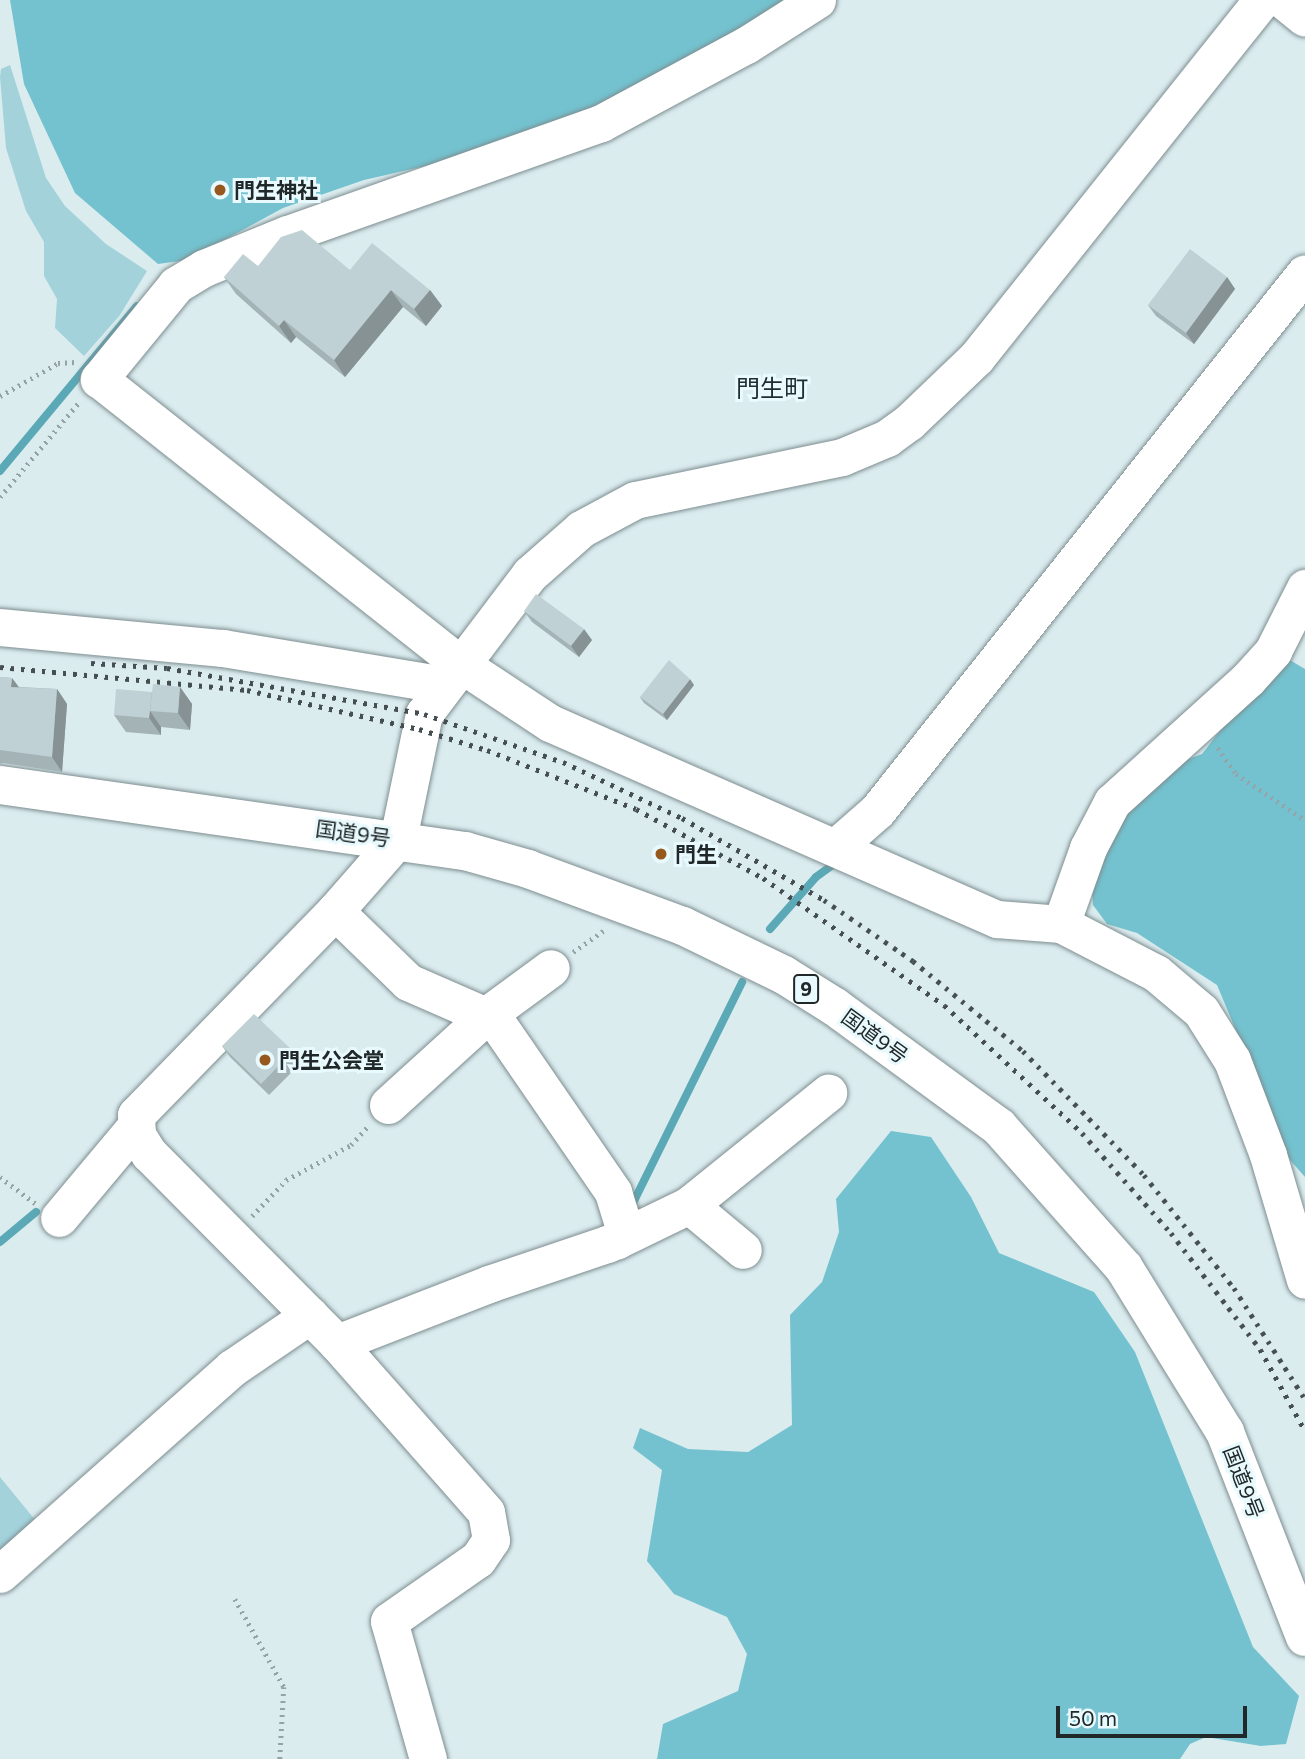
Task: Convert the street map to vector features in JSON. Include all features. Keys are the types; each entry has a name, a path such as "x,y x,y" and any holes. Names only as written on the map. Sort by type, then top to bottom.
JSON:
{"highway":[{"name":"国道9号","path":"0,785 398,839 528,869 741,953 835,1007 999,1127 1124,1268 1225,1432 1305,1637"}],"street":[{"path":"817,0 601,123 288,234 204,268 176,285 89,372 451,674 578,738 997,919 1061,924 1129,956 1201,1011 1232,1060 1268,1156 1301,1257"},
{"path":"60,1218 135,1127 142,1105 335,911 398,839 419,729 451,674 530,574 581,529 608,513 669,491 842,457 887,438 931,404 976,358 1262,0"},
{"path":"1283,0 1305,18"},
{"path":"846,852 1305,273"},
{"path":"1061,924 1088,848 1112,802 1248,679 1273,651 1305,589"},
{"path":"0,627 223,648 451,674"},
{"path":"335,911 408,982 487,1015 559,1109 613,1192 624,1227 617,1240"},
{"path":"388,1105 487,1015 551,968"},
{"path":"0,1574 232,1368 323,1328 617,1240 689,1205 828,1093"},
{"path":"135,1127 149,1154 323,1328 486,1513 491,1540 478,1559 389,1621 428,1759"},
{"path":"689,1205 743,1250"}],"path":[{"path":"0,396 58,363 73,359 89,372 0,497"},
{"path":"1236,774 1305,820"},
{"path":"551,968 607,928"},
{"path":"232,1237 286,1180 351,1145 388,1105"},
{"path":"0,1177 60,1218"},
{"path":"235,1599 284,1687 280,1759"}],"shaded area":[{"path":"10,0 802,0 572,118 447,161 364,180 283,208 187,260 158,264 75,193 24,84"},
{"path":"10,65 46,178 65,206 106,244 147,271 120,315 84,356 55,328 57,299 44,276 44,242 26,211 6,148 0,77 1,69"},
{"path":"1288,659 1305,669 1305,1177 1290,1160 1217,985 1137,933 1107,924 1093,905 1092,890 1097,859 1145,788 1172,765 1202,754 1219,732 1221,712"},
{"path":"891,1131 931,1137 971,1197 999,1253 1094,1292 1135,1352 1253,1647 1299,1696 1286,1744 1261,1746 1206,1737 1190,1744 1180,1759 657,1759 663,1724 738,1691 747,1654 727,1617 674,1594 647,1561 662,1470 633,1448 640,1428 688,1449 748,1452 792,1425 790,1315 822,1282 839,1232 836,1199"},
{"path":"0,1477 36,1521 0,1567"}],"building":[{"path":"302,230 350,270 372,243 430,290 414,309 391,290 334,360 284,320 279,326 224,277 243,254 258,266 281,237"},
{"path":"1190,249 1227,277 1186,333 1148,305"},
{"path":"536,594 584,629 571,646 524,611"},
{"path":"669,660 690,679 663,714 640,697"},
{"path":"0,677 12,678 11,687 57,689 52,757 0,750"},
{"path":"153,684 180,687 178,713 150,711"},
{"path":"116,689 152,692 149,718 114,715"},
{"name":"門生公会堂","path":"254,1014 293,1051 261,1084 222,1046"}],"waterway":[{"path":"0,471 137,306"},
{"path":"770,929 816,877 839,860"},
{"path":"631,1207 742,982"},
{"path":"0,1242 36,1212"}],"railway":[{"path":"91,663 167,668 424,714 563,762 682,818 824,900 913,961 1023,1051 1144,1175 1234,1288 1305,1399"},
{"path":"0,667 247,690 419,729 487,750 636,809 763,878 944,1005 1082,1133 1171,1233 1260,1349 1305,1431"}],"place":[{"name":"門生神社","path":"220,190"},
{"name":"門生","path":"661,854"},
{"name":"門生公会堂","path":"265,1060"}],"district":[{"name":"門生町","path":"772,388"}]}
